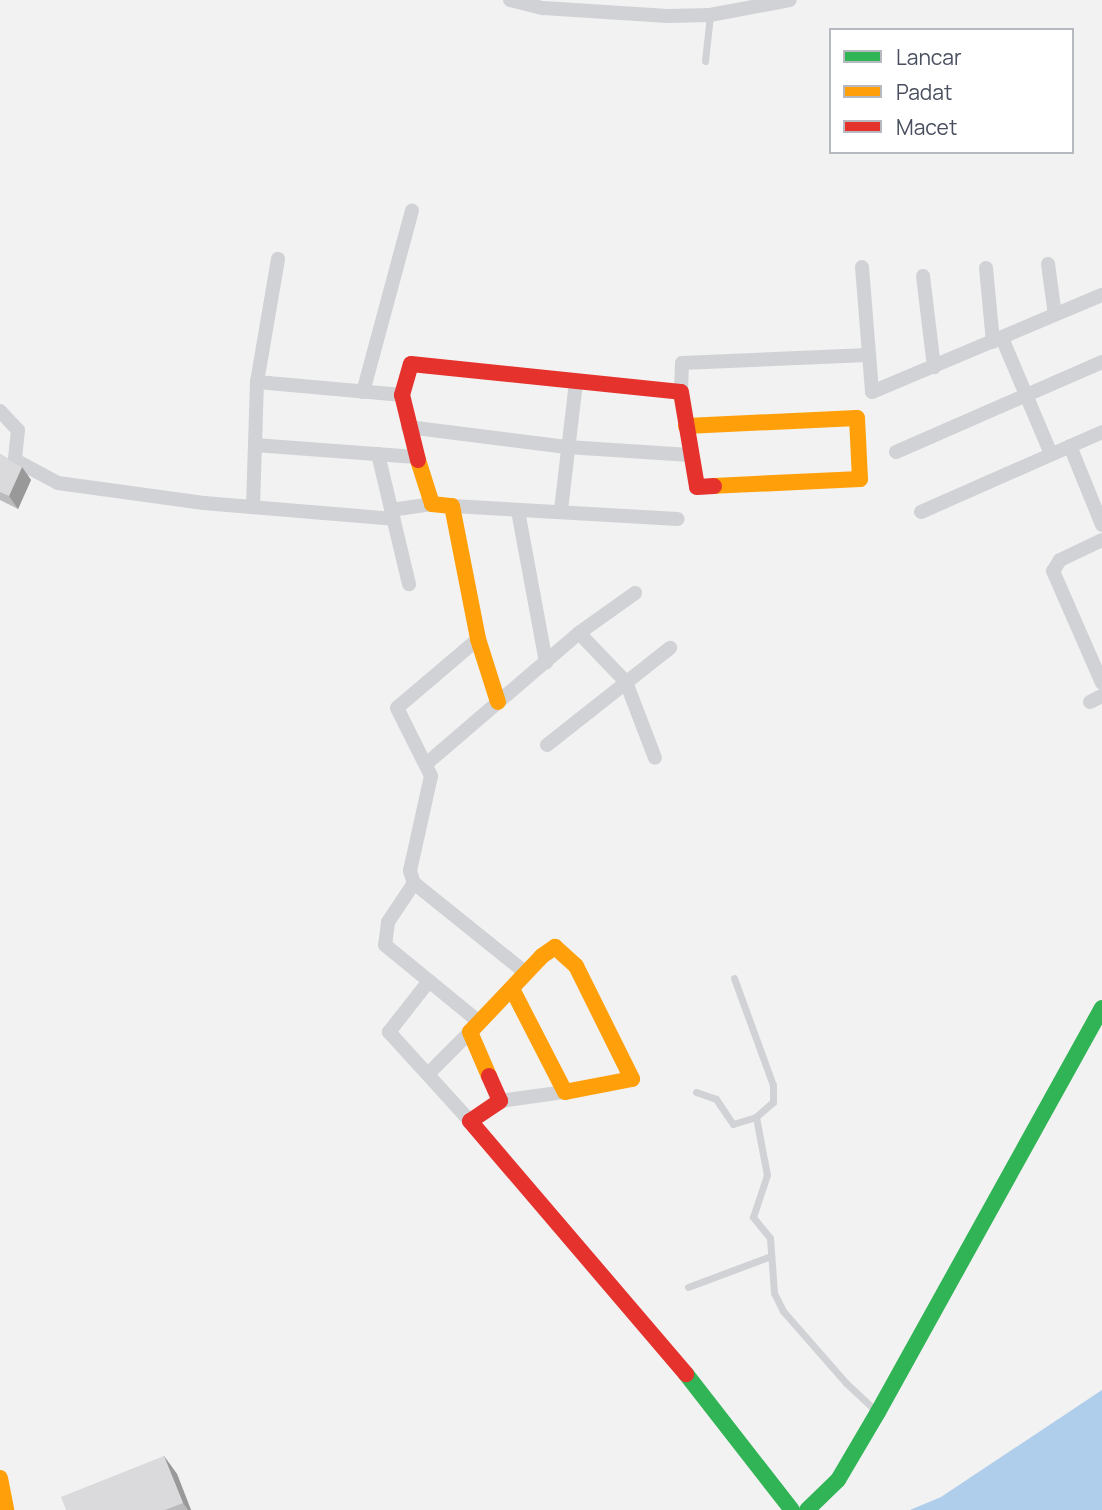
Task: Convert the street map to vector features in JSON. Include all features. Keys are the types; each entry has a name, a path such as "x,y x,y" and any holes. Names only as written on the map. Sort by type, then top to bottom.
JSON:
{"main road":[{"path":"498,702 478,639 452,506 432,503 408,427 402,396 411,364 681,392 686,426 697,487 860,479 857,418 686,426"},
{"path":"512,989 565,1092 632,1079 576,966 561,948 542,956 475,1027 500,1101 470,1121 650,1328 792,1510"},
{"path":"807,1510 838,1480 878,1412 1102,1008"},
{"path":"0,1478 6,1510"}],"street":[{"path":"510,0 543,8 668,16 710,15 790,0"},
{"path":"665,0 668,16"},
{"path":"363,392 412,211"},
{"path":"253,507 257,382 278,259"},
{"path":"1048,264 1055,315"},
{"path":"862,267 872,392 1102,295"},
{"path":"986,268 998,340 1051,454"},
{"path":"923,276 934,367"},
{"path":"681,392 682,363 869,355"},
{"path":"896,452 1102,362"},
{"path":"257,382 402,396"},
{"path":"561,510 576,382"},
{"path":"0,411 18,430 15,460 52,481 253,507 392,514 432,503"},
{"path":"408,427 567,447 691,455"},
{"path":"921,512 1102,432"},
{"path":"255,445 416,457"},
{"path":"1070,446 1102,525"},
{"path":"378,454 408,584"},
{"path":"452,506 518,511 561,510 677,519"},
{"path":"518,511 545,662"},
{"path":"1102,540 1060,560 1053,571 1102,683"},
{"path":"426,764 579,632 635,593"},
{"path":"579,632 626,682 655,758"},
{"path":"428,1074 475,1027 429,981 385,945 388,922 414,883 410,856 432,788 426,764 397,708 478,639"},
{"path":"547,745 670,648"},
{"path":"414,883 526,973"},
{"path":"429,981 389,1032 470,1121"},
{"path":"500,1101 565,1092"}],"lane":[{"path":"705,61 710,15"},
{"path":"696,1092 716,1099 733,1124 756,1117 773,1102 774,1085 734,978"},
{"path":"756,1117 767,1175 753,1217 770,1238 771,1281 783,1311 846,1383 878,1412"},
{"path":"688,1287 771,1256"}],"water":[{"path":"1102,1390 1102,1510 910,1510 941,1497"}],"building":[{"path":"0,454 22,467 9,496 0,492"},
{"path":"164,1456 183,1503 165,1510 66,1510 61,1497"}],"traffic: fast":[{"path":"807,1510 838,1480 878,1412 1102,1008"},
{"path":"686,1374 792,1510"}],"traffic: slow":[{"path":"686,426 857,418 860,479 714,486"},
{"path":"418,460 432,504 452,506 478,639 498,702"},
{"path":"489,1076 470,1032 542,956 555,947 576,966 632,1079 565,1092 512,989"},
{"path":"0,1478 6,1510"}],"traffic: jam":[{"path":"418,460 402,395 411,364 681,392 697,487 714,486"},
{"path":"489,1076 500,1101 470,1121 686,1374"}]}
